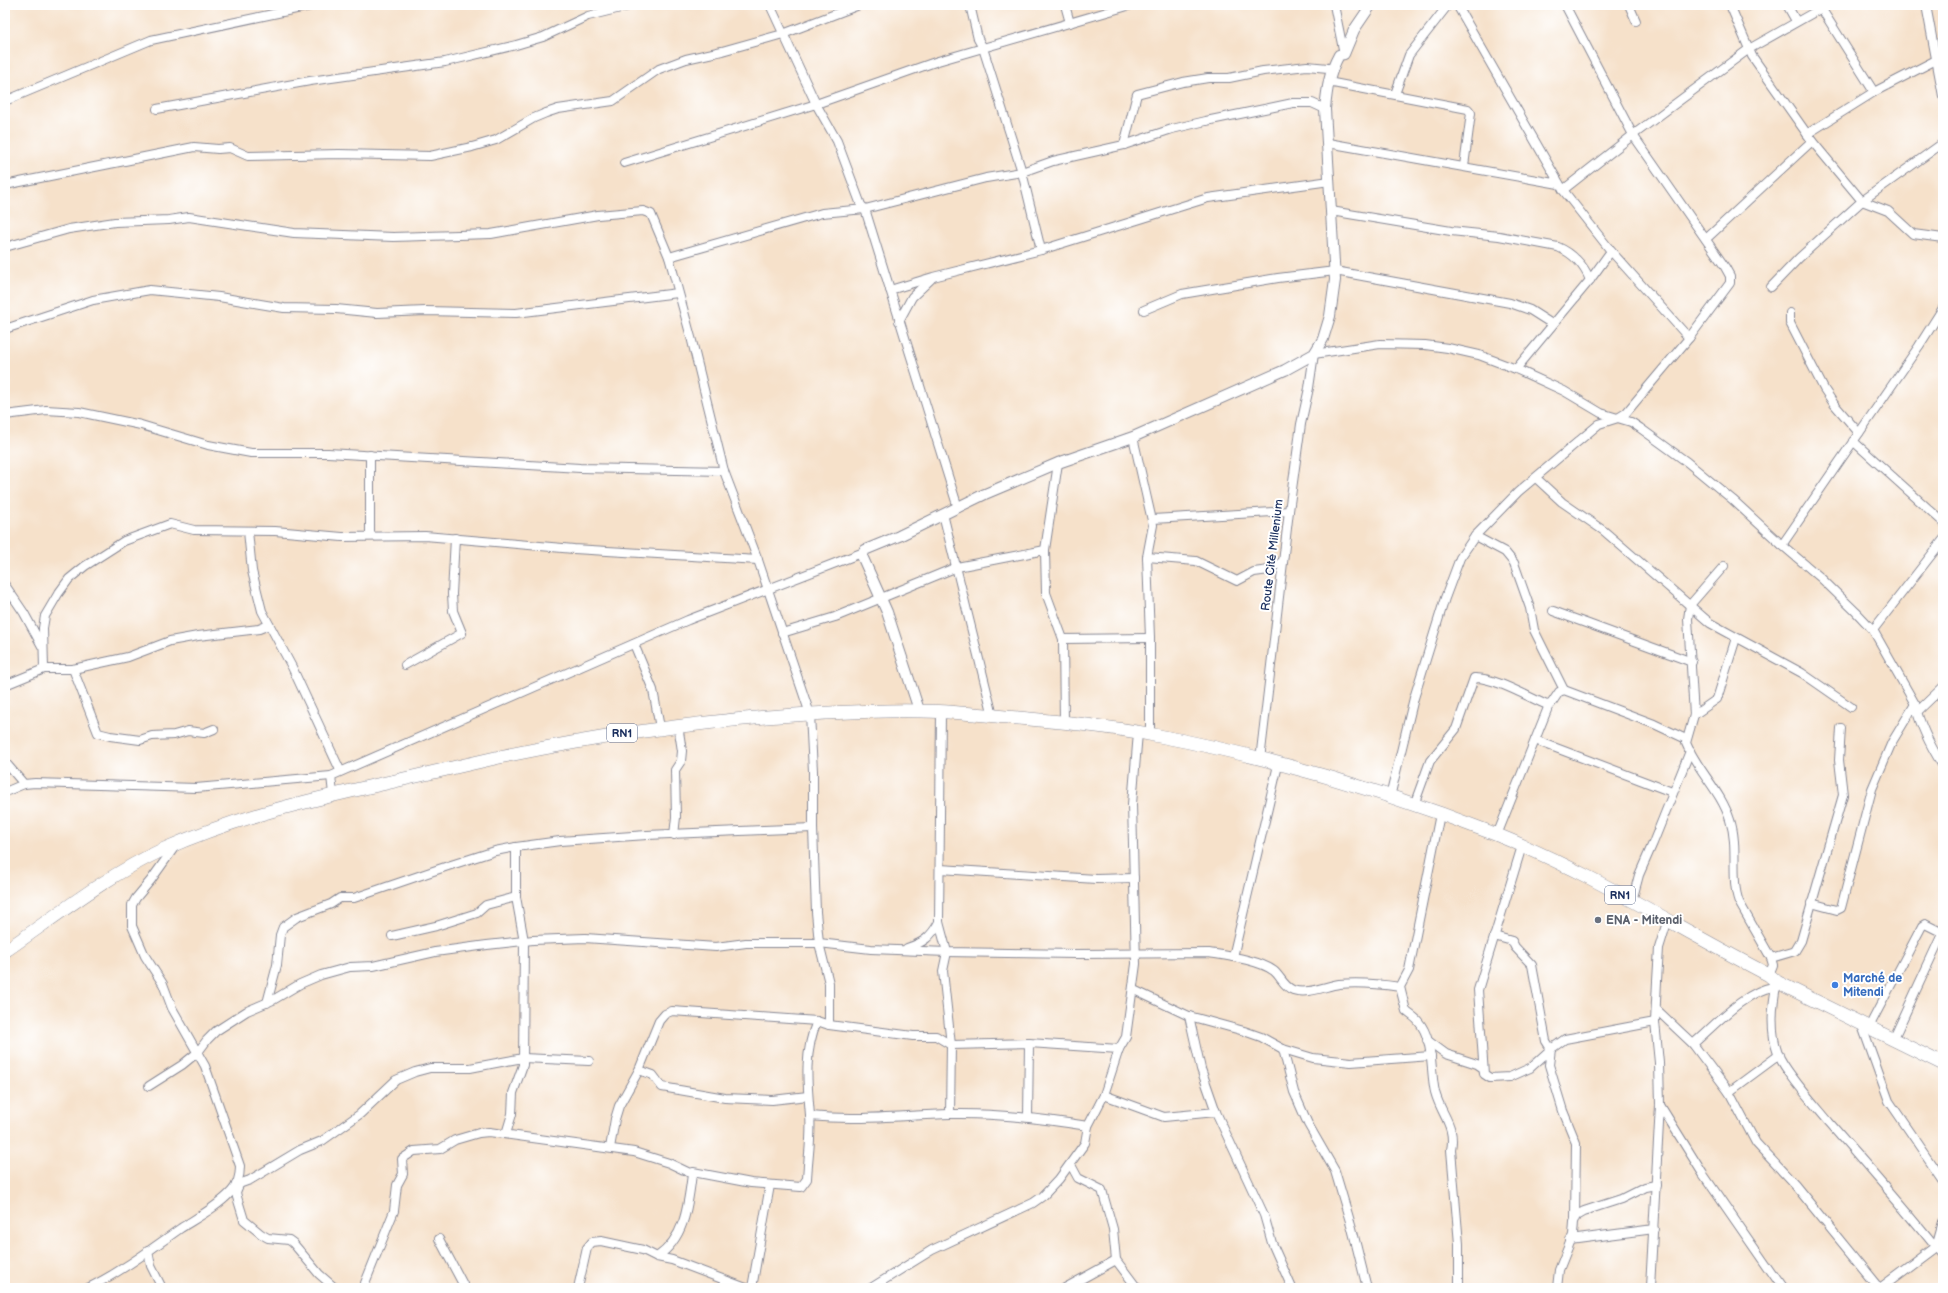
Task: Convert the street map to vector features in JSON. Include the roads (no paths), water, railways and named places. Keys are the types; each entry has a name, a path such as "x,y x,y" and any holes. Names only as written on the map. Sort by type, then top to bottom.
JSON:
{"highway":[{"name":"RN1","path":"5,951 90,892 159,851 231,823 274,809 333,794 546,748 678,725 772,715 855,711 941,711 1064,723 1144,734 1260,760 1390,797 1440,814 1497,835 1582,874 1668,919 1774,982 1943,1064"}],"street":[{"path":"5,101 152,40 315,5"},
{"path":"157,109 310,81 445,62 543,37 588,16 633,5"},
{"path":"770,5 816,104 837,141 861,205 865,209 958,508"},
{"path":"5,185 200,147 218,149 230,148 248,156 339,154 430,156 465,149 496,140 534,118 552,111 613,101 659,69 686,59 783,34 859,5"},
{"path":"970,5 978,39 983,48 1022,172 1041,250"},
{"path":"1064,5 1070,23"},
{"path":"624,163 816,104 938,61 1130,5"},
{"path":"1334,5 1344,54"},
{"path":"1329,77 1339,55 1344,54 1354,30 1370,5"},
{"path":"1395,94 1409,55 1448,5"},
{"path":"1457,5 1561,187 1611,251 1689,338"},
{"path":"1390,797 1414,698 1445,598 1460,558 1475,536 1518,492 1600,424 1618,418 1626,412 1689,338 1730,283 1730,276 1725,267 1633,135 1565,5"},
{"path":"1629,5 1636,21"},
{"path":"1730,5 1749,49 1810,138 1862,201 1888,211 1913,234 1943,238"},
{"path":"1786,5 1796,21"},
{"path":"1926,5 1942,84 1943,96"},
{"path":"1328,143 1464,166 1561,187 1749,49 1796,21 1824,7 1874,92"},
{"path":"1706,239 1810,138 1874,92 1936,60"},
{"path":"1124,145 1137,94 1183,82 1228,78 1295,68 1328,68 1329,77 1326,108 1335,271 1334,293 1330,316 1323,339 1314,354"},
{"path":"1329,77 1395,94 1470,110 1464,166"},
{"path":"669,256 822,213 865,209 986,178 1022,172 1053,161 1124,145 1172,129 1293,103 1312,103 1326,108"},
{"path":"1770,287 1799,258 1862,201 1943,143"},
{"path":"890,290 932,277 1041,250 1208,198 1330,181"},
{"path":"5,247 37,236 89,225 190,217 294,233 393,237 491,234 598,215 643,211 651,214 669,256 692,341 724,471 758,560 810,714 813,770 813,828 819,943 829,983 829,1025"},
{"path":"1331,211 1360,214 1444,230 1500,236 1558,247 1566,250 1575,258 1590,280"},
{"path":"1516,369 1590,280 1611,251"},
{"path":"1144,310 1182,294 1278,278 1335,271 1510,303 1530,310 1552,324"},
{"path":"899,321 912,297 932,277"},
{"path":"5,329 93,300 150,290 219,297 284,308 336,309 377,312 426,311 516,313 678,293"},
{"path":"1782,545 1919,346 1943,308"},
{"path":"1790,313 1790,323 1817,377 1834,404 1859,433"},
{"path":"5,792 24,784 48,783 196,788 331,776 340,770 688,620 768,591 864,552 985,494 1058,463 1132,437 1285,370 1314,354 1380,344 1425,344 1479,355 1516,369 1564,391 1601,413 1618,418 1640,428 1687,462 1822,578 1873,630 1916,708 1932,749 1943,766"},
{"name":"Route Cité Millenium","path":"1260,760 1289,511 1301,424 1309,388 1314,354"},
{"path":"5,415 57,409 79,412 142,425 231,450 251,453 304,452 580,468 724,471"},
{"path":"871,1288 932,1250 1033,1203 1052,1187 1071,1165 1085,1143 1088,1126 1104,1095 1119,1049 1126,1037 1134,990 1136,954 1132,804 1144,734 1150,638 1147,557 1152,538 1153,519 1132,437"},
{"path":"1853,441 1943,522"},
{"path":"370,455 370,536"},
{"path":"1058,463 1045,550 1046,593 1063,639 1064,723"},
{"path":"1536,478 1562,502 1604,531 1710,623 1802,673 1851,707"},
{"path":"1153,519 1289,511"},
{"path":"943,514 994,716"},
{"path":"44,669 42,647 45,616 69,579 85,566 124,541 170,524 194,530 294,532 342,537 406,535 574,549 758,560"},
{"path":"248,531 252,571 262,611 292,667 340,770"},
{"path":"1475,536 1505,552 1514,563 1530,608 1534,630 1564,690 1654,724 1686,739"},
{"path":"405,665 462,633 453,611 452,594 455,538"},
{"path":"1873,630 1943,540"},
{"path":"782,633 835,617 880,597 957,567 1045,550"},
{"path":"864,552 862,556 887,612 919,710"},
{"path":"1147,557 1196,561 1237,581 1254,572 1269,570 1283,561"},
{"path":"1724,566 1690,605 1688,619 1692,662 1694,715 1686,739 1690,752 1715,788 1731,821 1736,852 1736,893 1739,902 1771,958 1773,965 1774,982 1772,1017 1779,1055 1814,1104 1943,1256"},
{"path":"5,585 24,613 42,647"},
{"path":"1553,611 1692,662"},
{"path":"5,685 44,669 73,669 128,657 170,641 198,636 259,629 269,625"},
{"path":"1063,639 1150,638"},
{"path":"1694,715 1717,699 1736,638"},
{"path":"634,644 653,690 660,728"},
{"path":"73,669 98,733 140,740 152,736 174,735 188,731 204,733 214,729"},
{"path":"1414,805 1430,761 1456,729 1474,678 1480,678 1499,684 1549,705"},
{"path":"1811,903 1837,910 1841,908 1872,789 1892,742 1916,708 1943,687"},
{"path":"1497,835 1549,705 1559,692 1564,690"},
{"path":"941,711 939,922 947,952 943,970 951,1045 950,1114"},
{"path":"674,835 676,817 675,770 681,761 682,751 678,725"},
{"path":"1771,958 1790,954 1798,947 1843,795 1839,760 1841,728"},
{"path":"1535,740 1672,792"},
{"path":"1632,901 1638,875 1653,844 1672,792 1690,752"},
{"path":"5,762 24,784"},
{"path":"1233,957 1278,765"},
{"path":"331,776 333,794"},
{"path":"1440,814 1408,970 1400,987 1406,1011 1418,1021 1427,1039 1431,1056 1435,1092 1451,1129 1453,1139 1451,1150 1458,1244 1459,1288"},
{"path":"267,1002 277,965 280,931 287,922 331,904 340,898 354,898 448,866 516,847 560,841 813,828"},
{"path":"176,844 151,880 136,898 132,910 132,926 145,956 163,984 172,1008 198,1052 229,1131 240,1166 236,1192 244,1220 268,1238 289,1240 293,1243 313,1267 334,1288"},
{"path":"1522,846 1478,990 1484,1074 1490,1078 1510,1077 1530,1068 1551,1049 1565,1039 1656,1022"},
{"path":"506,1134 512,1114 513,1093 521,1072 523,1058 524,941 516,896 516,847"},
{"path":"940,868 1096,879 1134,878"},
{"path":"392,936 436,926 477,913 486,905 516,896"},
{"path":"1650,1288 1660,1105 1656,1022 1659,948 1668,919"},
{"path":"902,950 926,940 933,934 939,922"},
{"path":"1893,1040 1943,933 1925,924 1922,926 1865,1025 1889,1101 1942,1177"},
{"path":"1494,936 1512,941 1515,947 1532,965 1546,1041 1551,1049 1549,1065 1563,1111 1576,1143 1575,1219 1572,1235 1559,1270 1557,1288"},
{"path":"149,1086 182,1065 198,1052 207,1040 220,1029 247,1011 290,992 300,984 331,972 350,967 373,966 435,952 524,941 585,938 716,947 746,943 819,943 947,952 1136,954 1203,953 1233,957 1267,968 1274,972 1288,988 1300,992 1338,984 1355,983 1400,987"},
{"path":"1693,1044 1744,1000 1767,988 1773,988 1774,982"},
{"path":"1134,990 1189,1016 1244,1031 1260,1037 1283,1049 1312,1058 1351,1062 1431,1056"},
{"path":"1656,1010 1693,1044 1729,1092 1756,1143 1795,1185 1880,1288 1936,1246 1943,1222"},
{"path":"610,1148 619,1106 639,1070 659,1021 665,1014 672,1011 817,1022 829,1025 913,1036 936,1036 951,1045 1029,1043 1119,1049"},
{"path":"1189,1016 1201,1069 1216,1112 1264,1215 1272,1243 1292,1288"},
{"path":"363,1288 394,1211 397,1185 403,1174 402,1159 414,1151 440,1149 455,1140 479,1132 506,1134 610,1148 650,1156 692,1174 693,1172 732,1180 798,1188 805,1184 807,1179 810,1116 807,1077 808,1049 817,1022"},
{"path":"1427,1039 1446,1054 1477,1064 1483,1068"},
{"path":"1028,1117 1029,1043"},
{"path":"1283,1049 1294,1092 1308,1124 1335,1171 1352,1228 1367,1288"},
{"path":"1729,1092 1779,1055"},
{"path":"88,1288 148,1251 209,1210 238,1185 300,1150 322,1141 360,1114 386,1089 404,1076 430,1068 470,1068 523,1058 588,1061"},
{"path":"639,1070 653,1075 662,1087 725,1098 772,1100 808,1096"},
{"path":"1104,1095 1164,1117 1216,1112"},
{"path":"1660,1105 1703,1174 1782,1288"},
{"path":"810,1116 838,1119 862,1119 950,1114 1028,1117 1088,1126"},
{"path":"1071,1165 1078,1178 1102,1190 1113,1229 1116,1260 1137,1288"},
{"path":"657,1257 668,1250 682,1228 687,1210 692,1174"},
{"path":"752,1288 770,1185"},
{"path":"1575,1219 1584,1211 1621,1199 1645,1187 1656,1185"},
{"path":"1570,1240 1654,1229"},
{"path":"439,1239 465,1288"},
{"path":"578,1288 585,1251 592,1242 601,1241 643,1250 657,1257 672,1260 746,1288"},
{"path":"148,1251 151,1266 162,1288"},
{"path":"1065,1288 1116,1260"}],"place":[{"name":"ENA - Mitendi","path":"1598,920"},
{"name":"Marché de Mitendi","path":"1835,985"}]}
